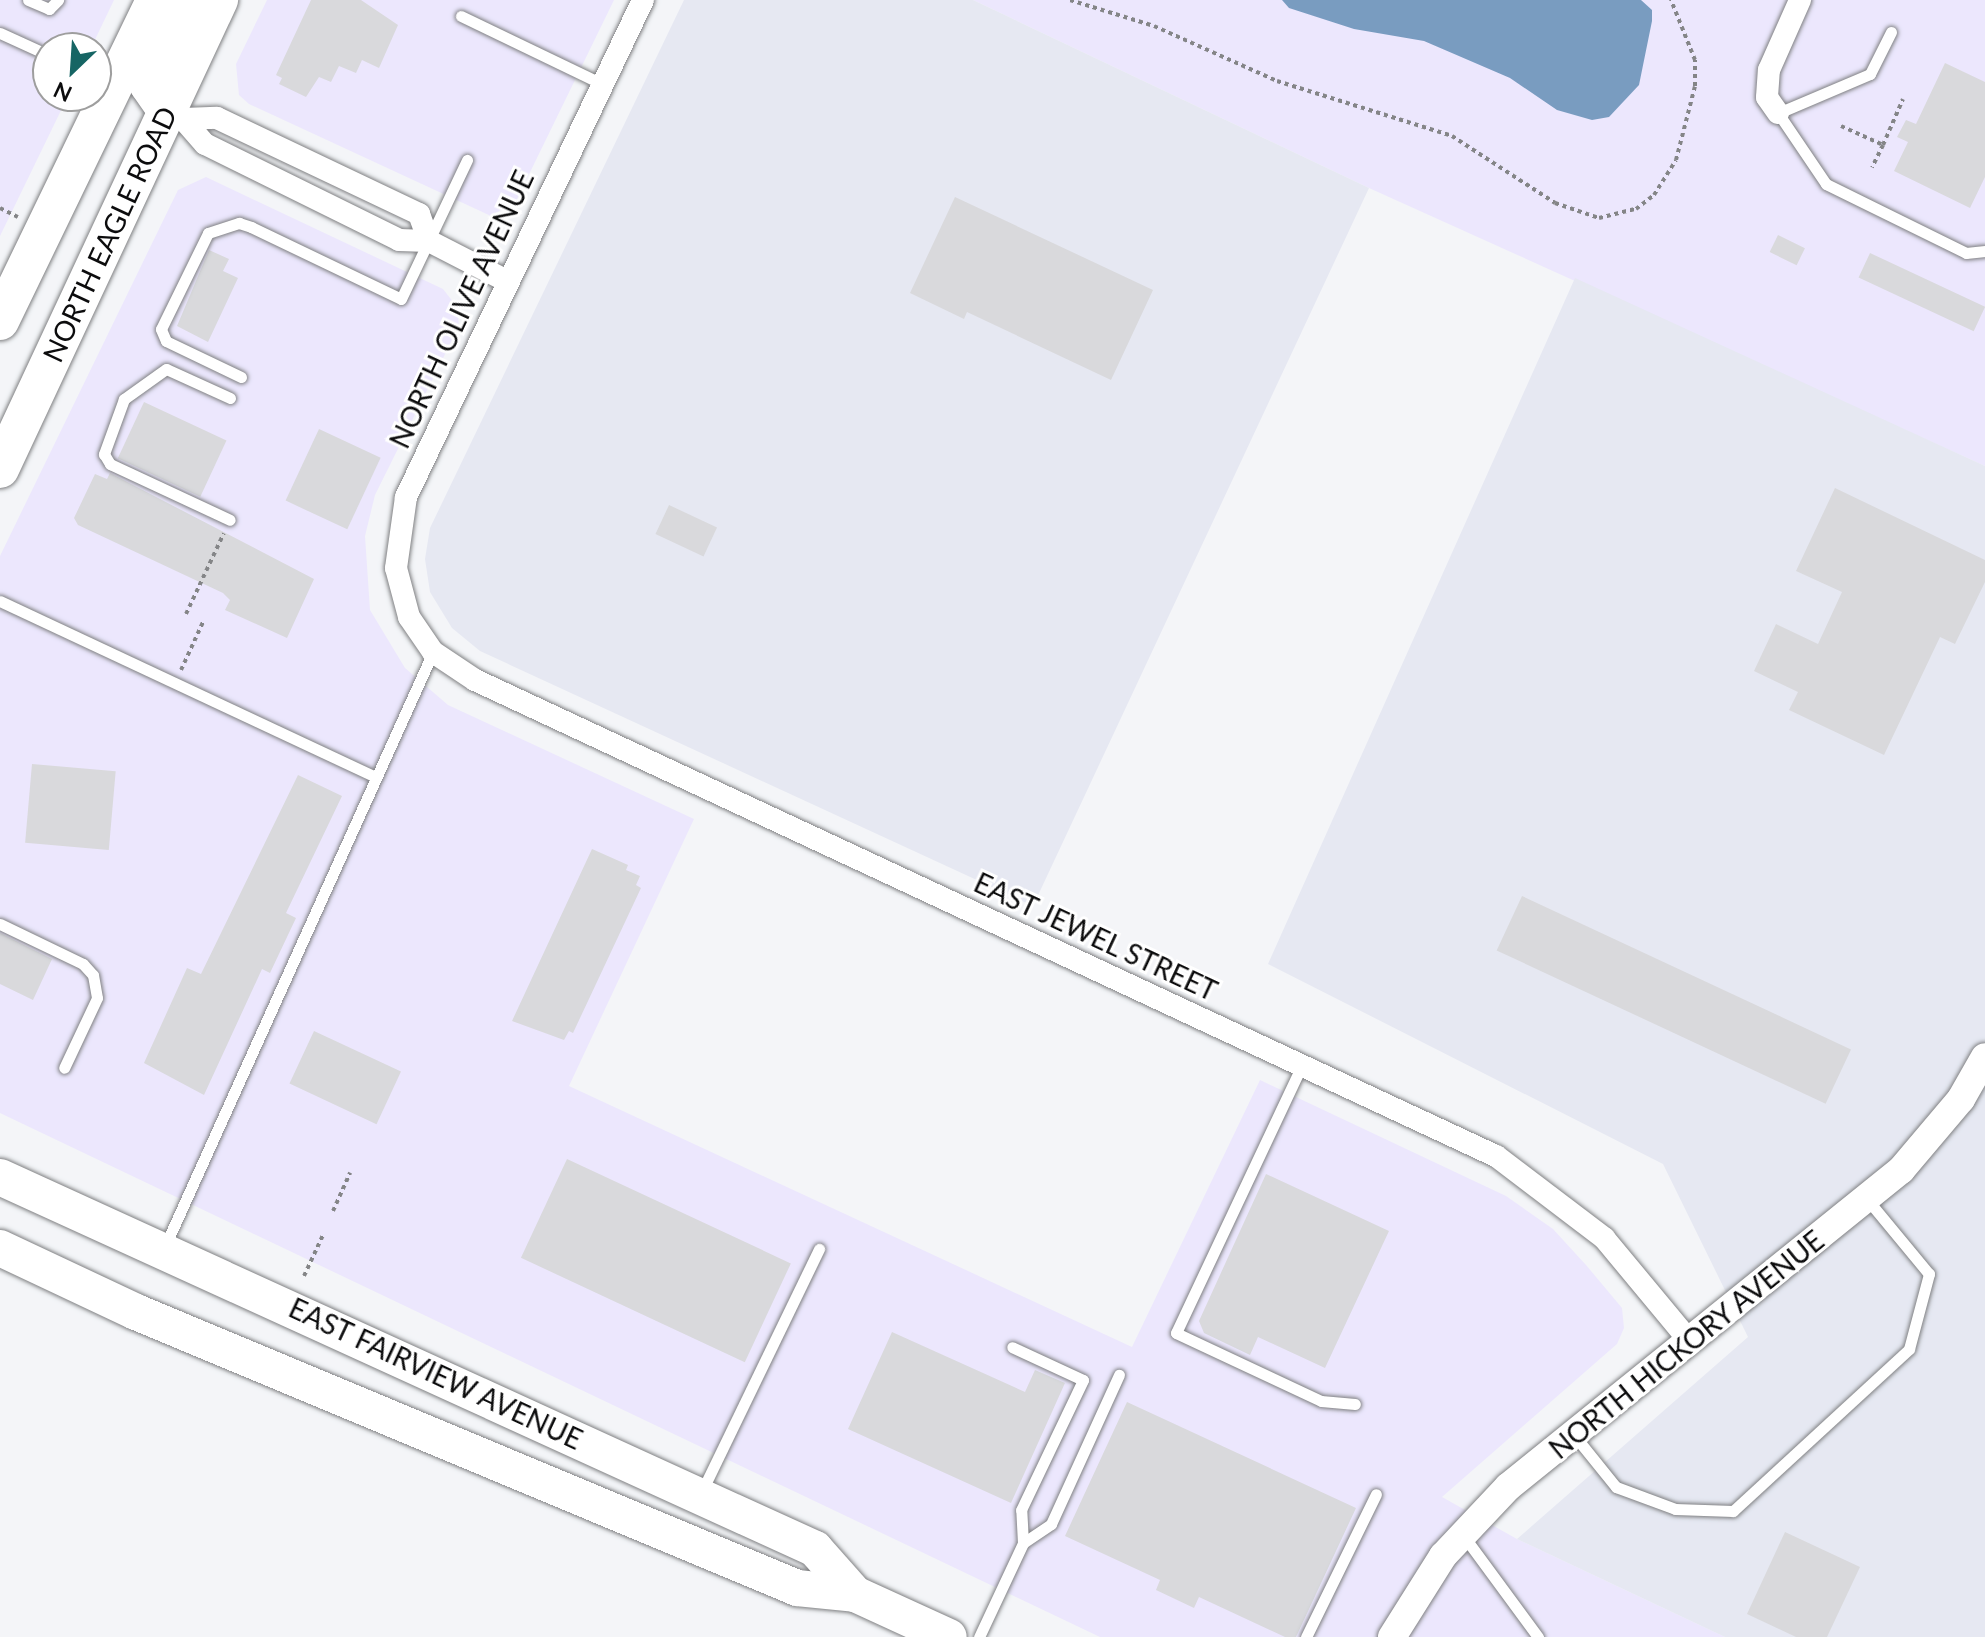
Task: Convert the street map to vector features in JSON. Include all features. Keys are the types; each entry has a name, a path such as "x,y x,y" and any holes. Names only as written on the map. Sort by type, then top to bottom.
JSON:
{"highway":[{"name":"NORTH EAGLE ROAD","path":"112,71 155,0"},
{"path":"175,115 149,85 184,0"},
{"name":"NORTH EAGLE ROAD","path":"0,469 175,115 219,0"},
{"name":"NORTH EAGLE ROAD","path":"0,321 92,112"}],"main road":[{"name":"EAST FAIRVIEW AVENUE","path":"0,1177 815,1549 855,1594"},
{"name":"EAST FAIRVIEW AVENUE","path":"0,1248 136,1312 797,1588 855,1594 949,1637"}],"street":[{"name":"NORTH OLIVE AVENUE","path":"433,652 409,617 396,568 406,497 505,280 643,0"},
{"path":"1778,113 1767,97 1769,70 1800,0"},
{"path":"175,115 205,144 399,240 429,241 505,280"},
{"path":"175,115 217,118 419,214 429,241"},
{"name":"EAST JEWEL STREET","path":"433,652 475,680 1496,1156 1604,1238 1687,1338"},
{"name":"NORTH HICKORY AVENUE","path":"1392,1637 1443,1556 1508,1487 1687,1338 1768,1280 1901,1170 1961,1099 1985,1057"}],"lane":[{"path":"28,0 49,9 58,0"},
{"path":"461,16 602,84"},
{"path":"1891,32 1870,74 1778,113 1826,184 1966,253 1985,251"},
{"path":"0,33 32,48"},
{"path":"241,377 166,341 161,329 199,242 219,227 239,223 401,299 467,160"},
{"path":"230,398 166,369 124,399 104,454 110,464 230,520"},
{"path":"0,601 376,777"},
{"path":"163,1250 433,652"},
{"path":"0,924 83,964 93,975 97,998 64,1068"},
{"path":"1302,1065 1176,1333 1321,1401 1355,1404"},
{"path":"1573,1433 1616,1487 1675,1509 1733,1511 1909,1349 1929,1274 1866,1198"},
{"path":"700,1495 819,1249"},
{"path":"979,1637 1023,1543 1021,1510 1083,1380 1012,1347"},
{"path":"1023,1543 1051,1524 1119,1375"},
{"path":"1306,1637 1376,1494"},
{"path":"1463,1535 1538,1637"}],"path":[{"path":"1070,0 1154,26 1277,81 1452,136 1555,203 1579,215 1599,218 1636,209 1654,195 1676,160 1695,86 1695,60 1671,0"},
{"path":"1872,168 1903,99"},
{"path":"1841,126 1883,145"},
{"path":"0,208 18,217"},
{"path":"186,614 230,520"},
{"path":"175,683 203,622"},
{"path":"333,1211 350,1173"},
{"path":"304,1276 323,1235"}],"shaded area":[{"path":"0,0 114,0 99,32 32,32 32,112 60,112 0,236"},
{"path":"267,0 614,0 516,201 491,216 249,104 239,95 236,64"},
{"path":"684,0 973,0 1369,188 1033,906 480,651 452,628 430,592 425,559 430,528"},
{"path":"973,0 1985,0 1985,466 1369,188"},
{"path":"206,177 443,289 457,307 459,326 375,495 365,536 370,610 405,668 448,705 694,819 569,1086 1132,1347 1260,1080 1506,1196 1553,1229 1586,1265 1622,1308 1624,1328 1617,1344 1442,1497 1517,1539 1725,1637 1100,1637 0,1113 0,556 178,190"},
{"path":"1575,278 1985,466 1985,1637 1725,1637 1517,1539 1748,1337 1663,1164 1268,964"}],"water":[{"path":"1282,0 1641,0 1652,10 1652,21 1639,85 1609,117 1592,120 1557,110 1510,78 1424,41 1354,29 1289,8"}],"building":[{"path":"311,0 361,0 398,25 379,68 362,60 356,73 339,66 331,82 319,77 306,97 279,84 282,78 276,75"},
{"path":"1945,63 1985,82 1985,177 1970,208 1894,171 1908,142 1897,137 1906,120 1916,124"},
{"path":"955,197 1153,290 1111,380 967,312 964,319 910,293"},
{"path":"1778,235 1805,248 1797,265 1770,252"},
{"path":"209,250 229,259 223,271 238,278 208,342 177,326"},
{"path":"1870,253 1985,307 1974,331 1859,277"},
{"path":"144,402 226,440 200,497 118,458"},
{"path":"319,429 381,458 347,529 286,501"},
{"path":"110,473 314,579 287,638 225,610 230,600 223,593 78,525 74,518 95,474 107,479"},
{"path":"1835,488 1985,560 1985,582 1955,644 1940,637 1884,755 1789,710 1798,692 1754,671 1776,624 1818,644 1842,592 1796,571"},
{"path":"669,505 717,527 704,556 655,534"},
{"path":"32,764 116,771 109,850 25,843"},
{"path":"298,775 342,796 286,913 296,918 270,973 262,969 204,1095 144,1063 187,968 201,974"},
{"path":"592,849 628,865 626,870 640,876 636,885 641,888 573,1033 569,1031 564,1040 512,1021"},
{"path":"1522,896 1851,1049 1826,1104 1497,950"},
{"path":"0,933 52,959 33,1000 0,984"},
{"path":"314,1031 401,1072 376,1124 289,1084"},
{"path":"567,1159 791,1263 745,1362 521,1258"},
{"path":"1266,1174 1389,1231 1325,1368 1258,1337 1250,1355 1204,1333 1199,1321"},
{"path":"892,1332 1025,1392 1035,1370 1065,1383 1011,1503 848,1429"},
{"path":"1127,1402 1356,1508 1296,1637 1285,1637 1199,1597 1194,1608 1156,1590 1160,1580 1065,1536"},
{"path":"1785,1532 1860,1567 1827,1637 1796,1637 1747,1614"}]}
